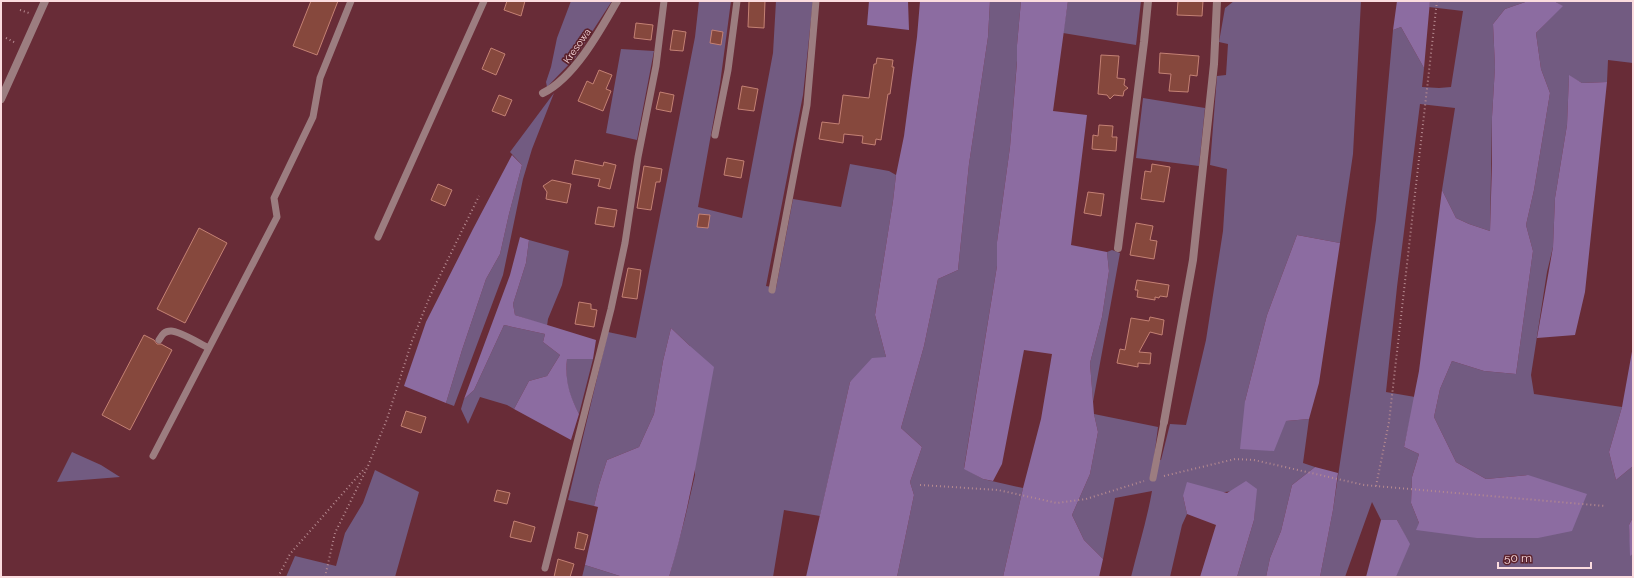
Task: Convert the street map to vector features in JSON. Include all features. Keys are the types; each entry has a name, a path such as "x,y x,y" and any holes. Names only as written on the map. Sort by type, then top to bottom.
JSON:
{"street":[{"path":"1,99 45,1"},
{"name":"Kresowa","path":"543,93 553,88 565,78 575,66 606,21 617,1"},
{"path":"1118,248 1148,1"},
{"path":"1164,422 1193,260 1214,64 1217,1"}],"lane":[{"path":"153,456 277,217 274,198 313,117 320,78 351,1"},
{"path":"378,237 484,1"},
{"path":"545,568 611,309 656,66 664,1"},
{"path":"715,135 728,70 737,1"},
{"path":"772,290 807,104 816,1"},
{"path":"159,340 166,332 175,332 209,348"},
{"path":"1153,478 1164,422"}],"path":[{"path":"1376,486 1389,422 1437,1"},
{"path":"20,10 30,14"},
{"path":"6,38 17,43"},
{"path":"325,577 335,533 368,466 387,419 412,341 430,296 479,196"},
{"path":"920,485 998,490 1057,503 1086,499 1153,478 1235,459 1254,460 1364,485 1605,506"},
{"path":"278,577 290,554 368,466"}],"shaded area":[{"path":"571,1 612,1 575,58 547,87 546,82 551,67 557,38"},
{"path":"699,1 731,1 720,84 698,207 742,218 773,53 776,1 813,1 803,95 766,286 776,288 793,199 841,207 850,164 889,171 896,175 875,315 886,357 850,382 820,516 784,510 773,577 669,577 695,475 690,346 671,328 663,361 654,414 639,447 607,460 594,506 568,500 608,332 636,338 695,37"},
{"path":"869,1 908,1 909,30 867,25"},
{"path":"920,1 990,1 988,37 969,164 958,270 938,279 924,346 901,428 922,447 910,482 914,495 897,577 806,577 850,382 872,358 886,357 875,315 896,175 904,136 917,37"},
{"path":"990,1 1021,1 1010,147 997,242 997,266 964,468 983,479 1023,488 1003,577 897,577 914,495 910,482 922,447 901,428 924,346 938,279 958,270 969,164 988,37"},
{"path":"1021,1 1068,1 1053,111 1087,115 1071,245 1107,252 1109,271 1102,317 1090,363 1094,414 1098,432 1090,474 1072,515 1084,540 1103,559 1099,577 1003,577 1023,488 1041,419 1052,354 1024,350 1002,464 993,481 983,479 964,469 997,266 997,242 1010,147"},
{"path":"1068,1 1141,1 1136,45 1063,33"},
{"path":"1234,1 1361,1 1353,154 1340,243 1297,235 1267,315 1245,401 1286,421 1309,419 1303,463 1315,467 1292,485 1281,531 1270,558 1266,577 1237,577 1254,520 1256,489 1183,496 1187,514 1182,525 1170,577 1131,577 1152,491 1115,498 1103,559 1084,540 1072,515 1090,474 1098,432 1094,414 1158,427 1154,458 1161,460 1170,424 1186,425 1206,340 1223,231 1227,169 1210,165 1217,76 1226,75 1228,44 1219,42 1225,8"},
{"path":"1397,1 1430,1 1424,68 1401,27 1393,30"},
{"path":"1430,1 1528,1 1505,9 1493,24 1495,67 1492,117 1490,231 1456,218 1442,190 1455,108 1420,104 1397,287 1386,392 1415,397 1404,447 1419,454 1412,477 1411,503 1419,523 1528,475 1486,479 1456,462 1434,417 1440,389 1452,361 1484,371 1516,374 1533,251 1526,225 1534,190 1550,93 1541,69 1536,33 1562,6 1554,1 1633,1 1633,63 1608,60 1607,82 1582,83 1569,76 1567,125 1555,198 1553,247 1547,272 1531,375 1534,394 1622,407 1609,452 1616,480 1633,466 1633,517 1629,525 1631,555 1633,554 1633,577 1398,577 1396,576 1409,544 1397,520 1381,520 1372,502 1345,577 1320,577 1333,510 1376,220 1393,30 1401,27 1424,68 1422,87 1451,87 1463,11 1429,7"},
{"path":"1528,1 1554,1 1563,6 1536,33 1541,69 1550,93 1534,190 1526,225 1533,251 1516,374 1484,371 1452,361 1440,389 1434,417 1456,462 1486,479 1528,475 1587,494 1572,531 1538,538 1477,538 1416,530 1419,523 1411,503 1412,477 1419,454 1404,447 1419,371 1442,190 1456,218 1490,231 1492,117 1495,67 1493,24 1505,9"},
{"path":"621,49 654,51 637,140 606,133"},
{"path":"1569,75 1582,83 1607,82 1585,292 1575,335 1537,338 1553,247 1555,198 1567,125"},
{"path":"554,93 532,149 523,179 503,275 454,406 446,403 486,279 500,254 522,165 510,152"},
{"path":"1143,98 1205,108 1199,166 1136,158"},
{"path":"512,155 522,165 500,254 486,279 446,403 404,386 426,322"},
{"path":"1297,235 1340,243 1319,383 1309,419 1286,421 1274,451 1240,449 1245,401 1267,315"},
{"path":"520,237 529,240 526,263 513,304 515,315 596,340 593,359 567,359 568,387 579,414 571,440 514,409 529,381 547,376 560,355 543,342 545,334 504,325 474,390 464,399 510,275"},
{"path":"529,240 569,251 562,285 548,319 547,326 515,315 513,304 526,263"},
{"path":"1112,250 1120,253 1093,402 1090,363 1102,317 1109,271 1107,252"},
{"path":"504,325 545,334 543,342 560,355 547,376 529,381 514,409 507,405 480,397 468,424 461,409 464,399 474,390"},
{"path":"671,328 714,367 700,446 683,525 669,577 623,577 585,565 598,507 594,506 607,460 639,447 654,414 663,361"},
{"path":"1633,346 1633,466 1616,480 1609,452 1622,407"},
{"path":"567,359 593,359 579,414 572,400 568,387 566,374"},
{"path":"72,452 101,465 120,477 57,482"},
{"path":"1315,467 1338,473 1333,510 1320,577 1266,577 1270,558 1281,531 1292,485"},
{"path":"375,470 419,492 395,577 286,577 295,556 336,566 345,533 363,503"},
{"path":"1246,481 1257,489 1254,520 1237,577 1200,577 1216,525 1187,514 1183,496 1187,482 1227,493"},
{"path":"1633,517 1633,554 1630,556 1629,525"},
{"path":"1381,520 1397,520 1410,544 1396,577 1366,577"},
{"path":"585,565 623,577 582,577"}],"building":[{"path":"311,1 338,1 317,55 293,46"},
{"path":"507,1 525,1 521,16 504,10"},
{"path":"749,1 765,1 764,28 748,27"},
{"path":"1178,1 1203,1 1202,16 1177,15"},
{"path":"636,23 653,25 651,40 634,38"},
{"path":"673,30 686,32 683,51 670,50"},
{"path":"712,30 723,32 721,45 710,43"},
{"path":"491,48 505,54 496,75 482,69"},
{"path":"1160,53 1199,56 1197,76 1190,75 1188,92 1169,91 1171,74 1159,73"},
{"path":"1101,55 1119,56 1117,78 1125,79 1124,85 1128,88 1124,91 1123,96 1114,95 1110,99 1107,95 1098,94"},
{"path":"877,58 893,60 892,67 894,67 881,140 876,139 875,145 862,143 863,136 844,134 843,143 819,139 822,122 839,124 843,95 869,98 874,64 876,64"},
{"path":"599,70 612,75 606,89 611,91 603,111 578,101 587,81 593,84"},
{"path":"742,86 758,89 754,111 738,109"},
{"path":"660,92 674,95 671,112 656,109"},
{"path":"499,95 512,100 505,116 492,111"},
{"path":"1099,125 1113,126 1112,137 1117,137 1116,151 1092,149 1093,135 1098,136"},
{"path":"727,158 744,161 741,178 724,175"},
{"path":"575,160 603,166 604,162 616,165 610,189 598,186 600,179 572,174"},
{"path":"1152,164 1170,167 1164,202 1141,199 1145,171 1151,172"},
{"path":"644,166 662,169 660,182 656,182 651,210 637,208"},
{"path":"552,180 571,184 567,203 546,199 547,192 543,186"},
{"path":"438,184 452,190 445,206 431,200"},
{"path":"1088,192 1104,194 1101,216 1084,213"},
{"path":"598,207 617,210 614,227 595,224"},
{"path":"699,214 710,215 708,228 697,227"},
{"path":"1136,223 1153,226 1150,240 1157,241 1154,259 1130,255"},
{"path":"199,228 227,243 185,323 157,309"},
{"path":"628,268 641,270 637,299 622,297"},
{"path":"1137,280 1169,285 1167,297 1155,297 1155,300 1137,297 1138,290 1135,290"},
{"path":"579,302 591,304 591,309 597,310 594,327 575,324"},
{"path":"1150,317 1164,320 1162,335 1150,332 1139,352 1151,353 1150,364 1138,363 1138,367 1117,363 1120,349 1125,350 1131,318 1149,321"},
{"path":"144,335 154,340 157,344 161,344 172,350 130,430 102,415"},
{"path":"406,411 426,417 421,433 401,426"},
{"path":"497,490 510,493 507,504 494,501"},
{"path":"514,521 535,527 531,542 510,537"},
{"path":"578,532 588,535 584,550 575,548"},
{"path":"558,559 574,564 570,577 554,577"}]}
